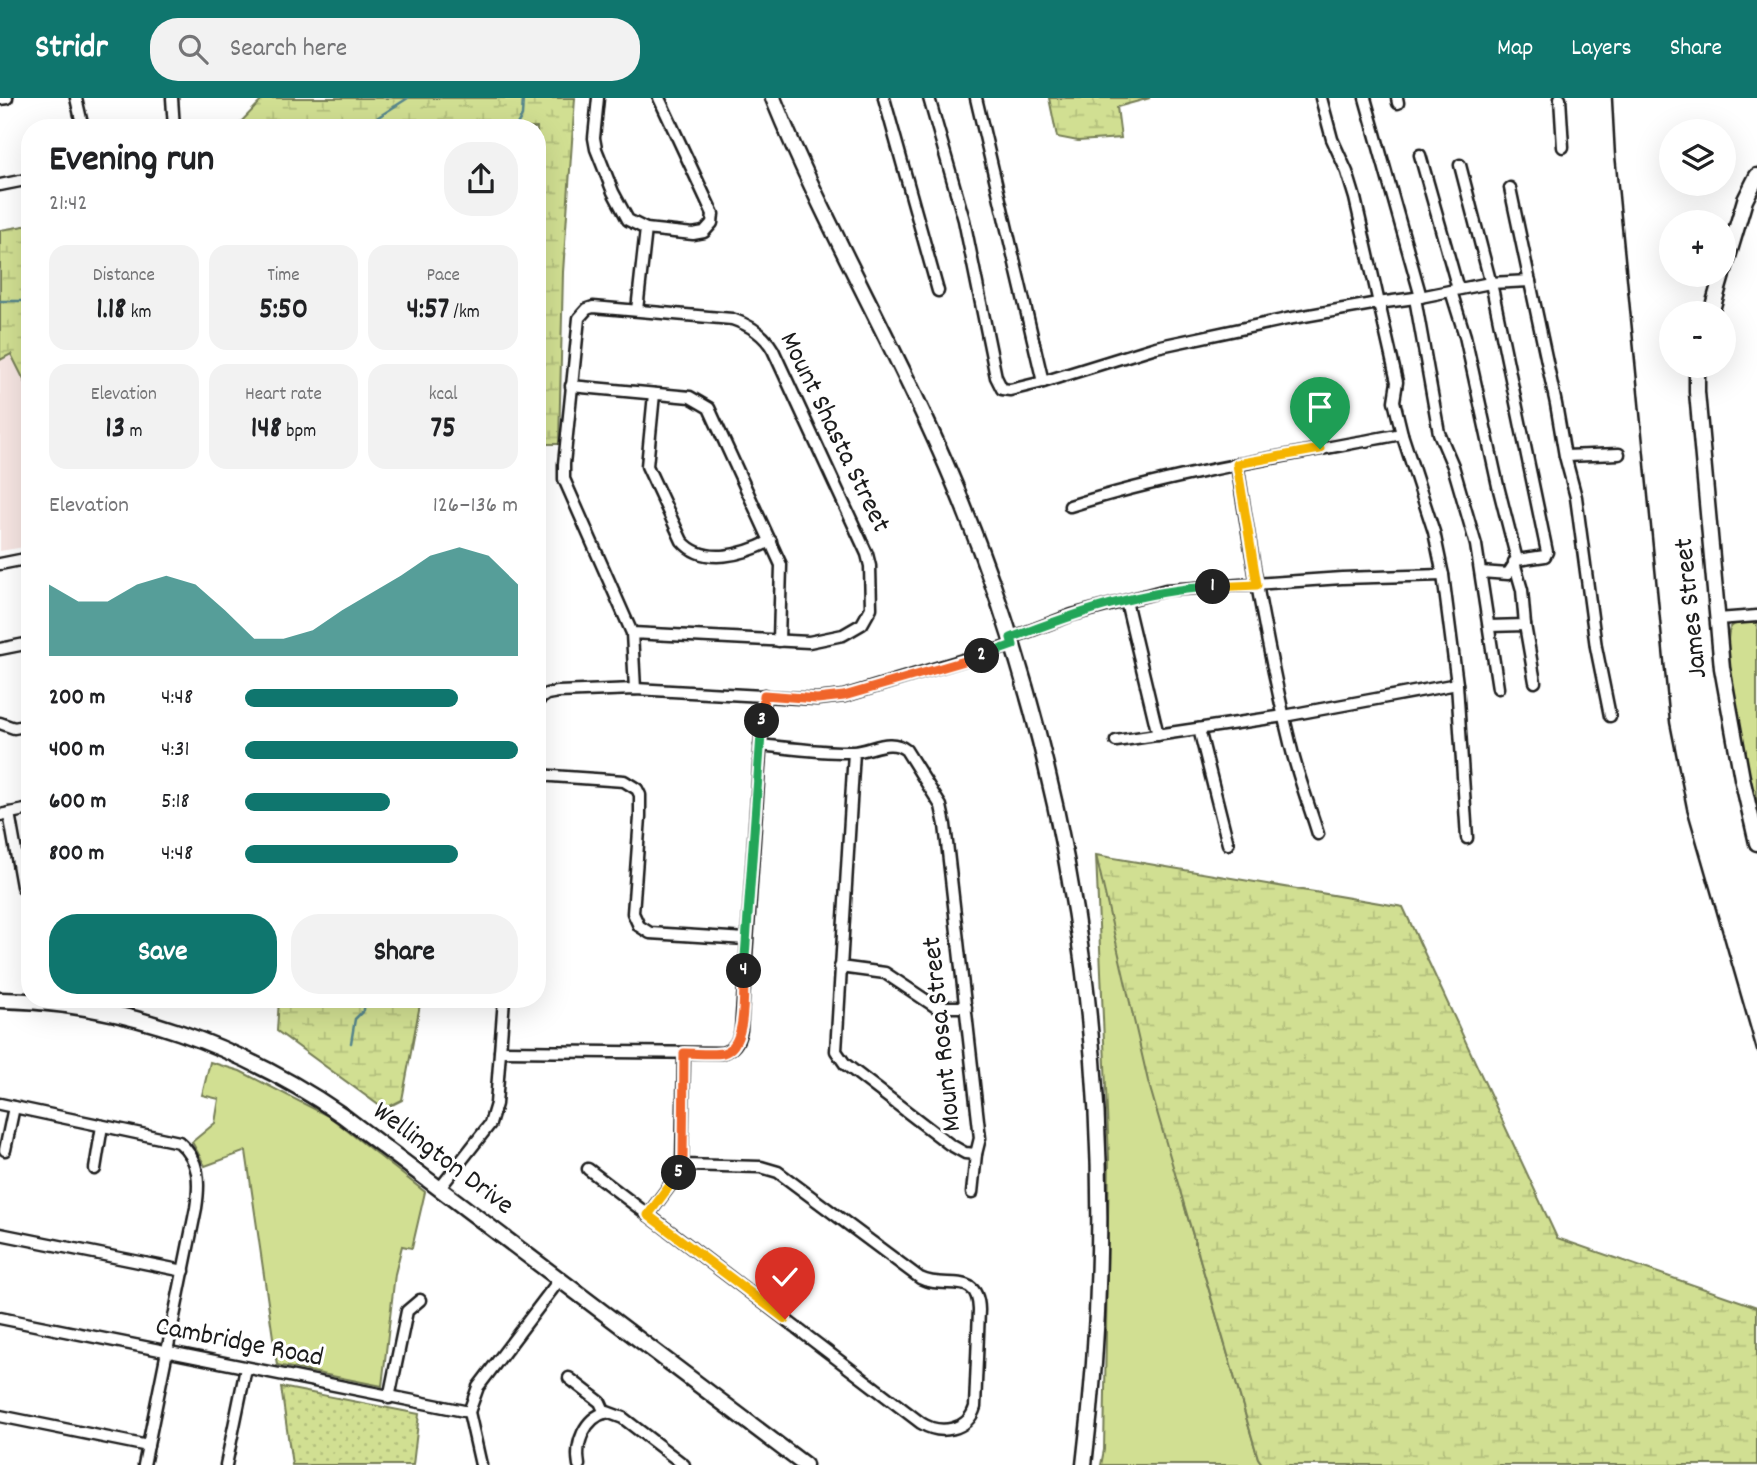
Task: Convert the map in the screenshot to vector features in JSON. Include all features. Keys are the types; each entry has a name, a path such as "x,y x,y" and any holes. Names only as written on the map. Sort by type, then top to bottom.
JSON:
{"street":[{"path":"0,99 7,98"},
{"path":"76,98 81,119"},
{"path":"172,98 173,119"},
{"path":"598,98 594,138 596,149 622,211 633,225 646,229 700,234 710,227 713,219 659,98"},
{"path":"773,98 834,234 918,402 974,533 1012,641 1043,751 1061,830 1077,919 1092,1040 1100,1153 1100,1236 1095,1349 1084,1465"},
{"path":"884,98 938,290"},
{"path":"929,98 964,220 998,383 1002,389 1010,390 1043,382 1156,347 1490,283 1530,281"},
{"path":"976,98 1043,382"},
{"path":"1321,98 1332,139 1355,198 1397,382 1394,401 1434,532 1443,575 1457,684 1467,838"},
{"path":"1365,98 1418,298 1439,433 1453,466 1476,545 1498,688"},
{"path":"1560,98 1563,147"},
{"path":"1420,155 1455,290 1522,590 1535,682"},
{"path":"1460,165 1490,283 1547,552 1545,556 1515,561"},
{"path":"1736,229 1745,200 1757,176"},
{"path":"0,185 21,181"},
{"path":"1510,188 1565,456 1576,497 1596,648 1610,716"},
{"path":"638,310 646,229"},
{"name":"Mount Shasta Street","path":"632,633 820,641 856,629 871,608 870,566 867,554 777,357 767,341 751,328 732,319 593,307 583,312 577,328 564,479 632,633 635,689"},
{"name":"James Street","path":"1697,378 1727,703 1757,843"},
{"path":"571,386 690,397 709,408 781,565 779,641"},
{"path":"654,394 648,466 682,541 695,551 726,556 748,552 771,541"},
{"path":"1070,506 1114,492 1237,464 1402,434"},
{"path":"1565,456 1619,454"},
{"path":"1237,464 1257,585 1284,716 1318,834"},
{"path":"0,564 21,560"},
{"path":"1481,572 1508,574 1515,561"},
{"path":"546,695 635,689 817,699 852,695 1012,641 1072,615 1166,590 1342,578 1443,575"},
{"path":"1126,601 1158,735"},
{"path":"1718,619 1757,616"},
{"path":"1489,626 1525,625"},
{"path":"0,649 21,645"},
{"path":"1116,741 1284,716 1457,684"},
{"path":"500,1051 722,1053 736,1044 741,1030 764,695"},
{"path":"0,723 9,728 21,726"},
{"path":"1199,729 1228,844"},
{"name":"Mount Rosa Street","path":"760,745 854,752 889,744 902,747 941,806 966,1007 979,1138 976,1154 965,1153 949,1144 853,1072 839,1058 835,1044 854,752"},
{"path":"546,776 624,781 637,789 640,795 640,817 634,913 639,926 650,933 746,939"},
{"path":"5,814 21,882"},
{"path":"840,967 885,973 936,1007 966,1007"},
{"name":"Wellington Drive","path":"0,1000 21,1001"},
{"name":"Wellington Drive","path":"78,1008 106,1012 192,1036 238,1054 324,1102 805,1465"},
{"path":"440,1188 490,1124 496,1104 503,1008"},
{"path":"648,1215 682,1165 684,1053"},
{"path":"0,1104 179,1142 191,1151 196,1161 198,1188 184,1271 144,1465"},
{"path":"5,1150 14,1107"},
{"path":"95,1169 102,1126"},
{"path":"972,1193 976,1154"},
{"path":"588,1169 921,1423 935,1430 949,1430 970,1419 975,1407 979,1310 978,1296 974,1290 964,1284 930,1282 920,1278 778,1172 761,1167 682,1165"},
{"path":"0,1234 184,1271"},
{"path":"481,1465 469,1412 482,1379 560,1279"},
{"path":"388,1398 407,1311 420,1300"},
{"name":"Cambridge Road","path":"0,1318 388,1398 469,1412"},
{"path":"226,1465 246,1368"},
{"path":"569,1378 600,1402 605,1413"},
{"path":"579,1465 577,1448 580,1437 595,1417 605,1413 620,1416 684,1465"},
{"path":"0,1416 148,1446"}],"shaded area":[{"path":"11,353 21,374 21,548 0,551 0,360"}],"green space":[{"path":"264,98 575,98 563,272 559,444 546,444 546,119 244,119"},
{"path":"1049,98 1150,98 1117,107 1121,138 1078,141 1057,137"},
{"path":"21,226 21,374 11,354 0,360 0,230"},
{"path":"1757,622 1757,820 1732,688 1728,639 1733,625"},
{"path":"1096,855 1187,1215 1258,1458 1263,1465 1101,1465 1104,1450 1109,1158"},
{"path":"1096,855 1403,907 1557,1238 1757,1307 1757,1465 1263,1465 1258,1458 1148,1081"},
{"path":"278,1008 419,1008 402,1100 384,1109 277,1031"},
{"path":"210,1062 240,1071 330,1117 425,1192 412,1248 402,1246 395,1274 382,1386 277,1365 246,1151 205,1166 192,1142 215,1123 219,1099 202,1095"},
{"path":"281,1387 419,1414 413,1465 292,1465"}],"waterway":[{"path":"375,119 408,98"},
{"path":"520,119 523,98"},
{"path":"0,301 21,301"},
{"path":"351,1043 355,1019 364,1008"}],"railway":[{"path":"1612,98 1615,154 1670,723 1687,809 1757,1051"}],"route":[{"path":"785,1319 648,1215 682,1165 684,1053 722,1053 732,1049 739,1039 764,695 817,699 860,693 1013,645 1011,638 1072,615 1166,590 1257,585 1237,464 1320,449"}]}
